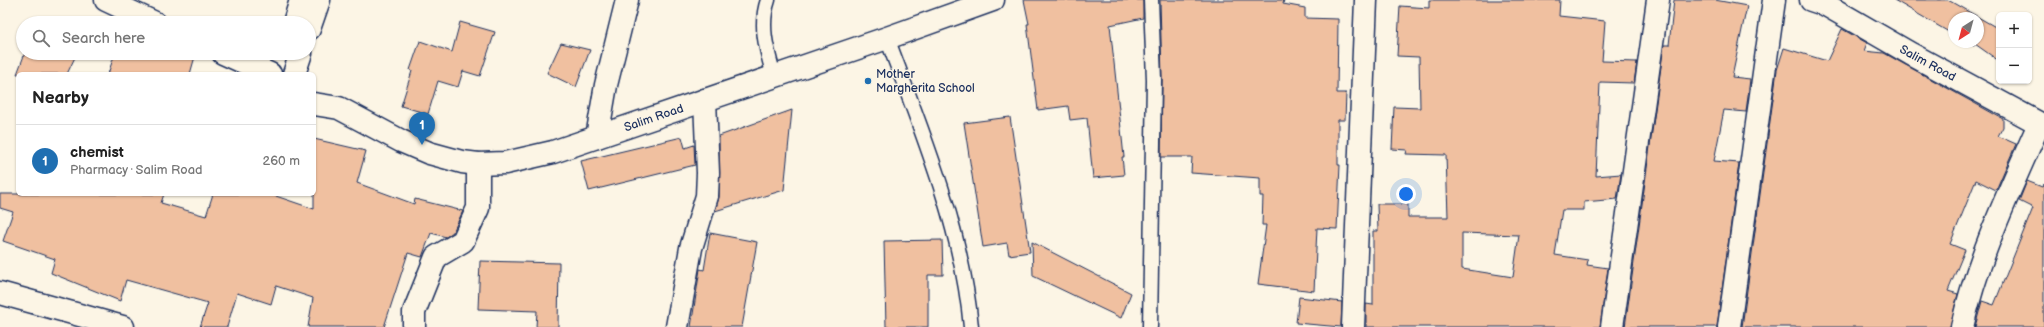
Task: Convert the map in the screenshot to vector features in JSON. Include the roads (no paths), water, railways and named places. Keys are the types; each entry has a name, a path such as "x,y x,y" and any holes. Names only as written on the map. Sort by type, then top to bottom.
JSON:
{"street":[{"path":"106,0 140,16"},
{"path":"296,16 300,0"},
{"path":"313,16 319,0"},
{"path":"597,137 606,85 627,0"},
{"name":"Salim Road","path":"316,104 339,108 401,141 429,153 478,164 505,163 553,152 887,38 993,0"},
{"path":"1353,327 1366,0"},
{"path":"1612,327 1658,0"},
{"path":"1729,327 1774,0"},
{"name":"Salim Road","path":"1822,2 1911,54 2041,125"},
{"path":"239,60 266,72"},
{"path":"281,72 284,60"},
{"path":"295,72 299,60"},
{"path":"677,327 689,255 707,196 708,173 705,100"},
{"path":"1962,327 1966,307 1999,215 2041,125"},
{"path":"414,327 414,312 436,257 463,241 478,208 478,164"},
{"path":"0,293 123,327"}],"lane":[{"path":"768,0 764,18 766,45 774,76"},
{"path":"1150,327 1154,80 1151,0"},
{"path":"887,38 937,174 960,259 971,327"}],"place":[{"name":"Mother Margherita School","path":"868,81"},
{"name":"chemist","path":"422,145"}]}
